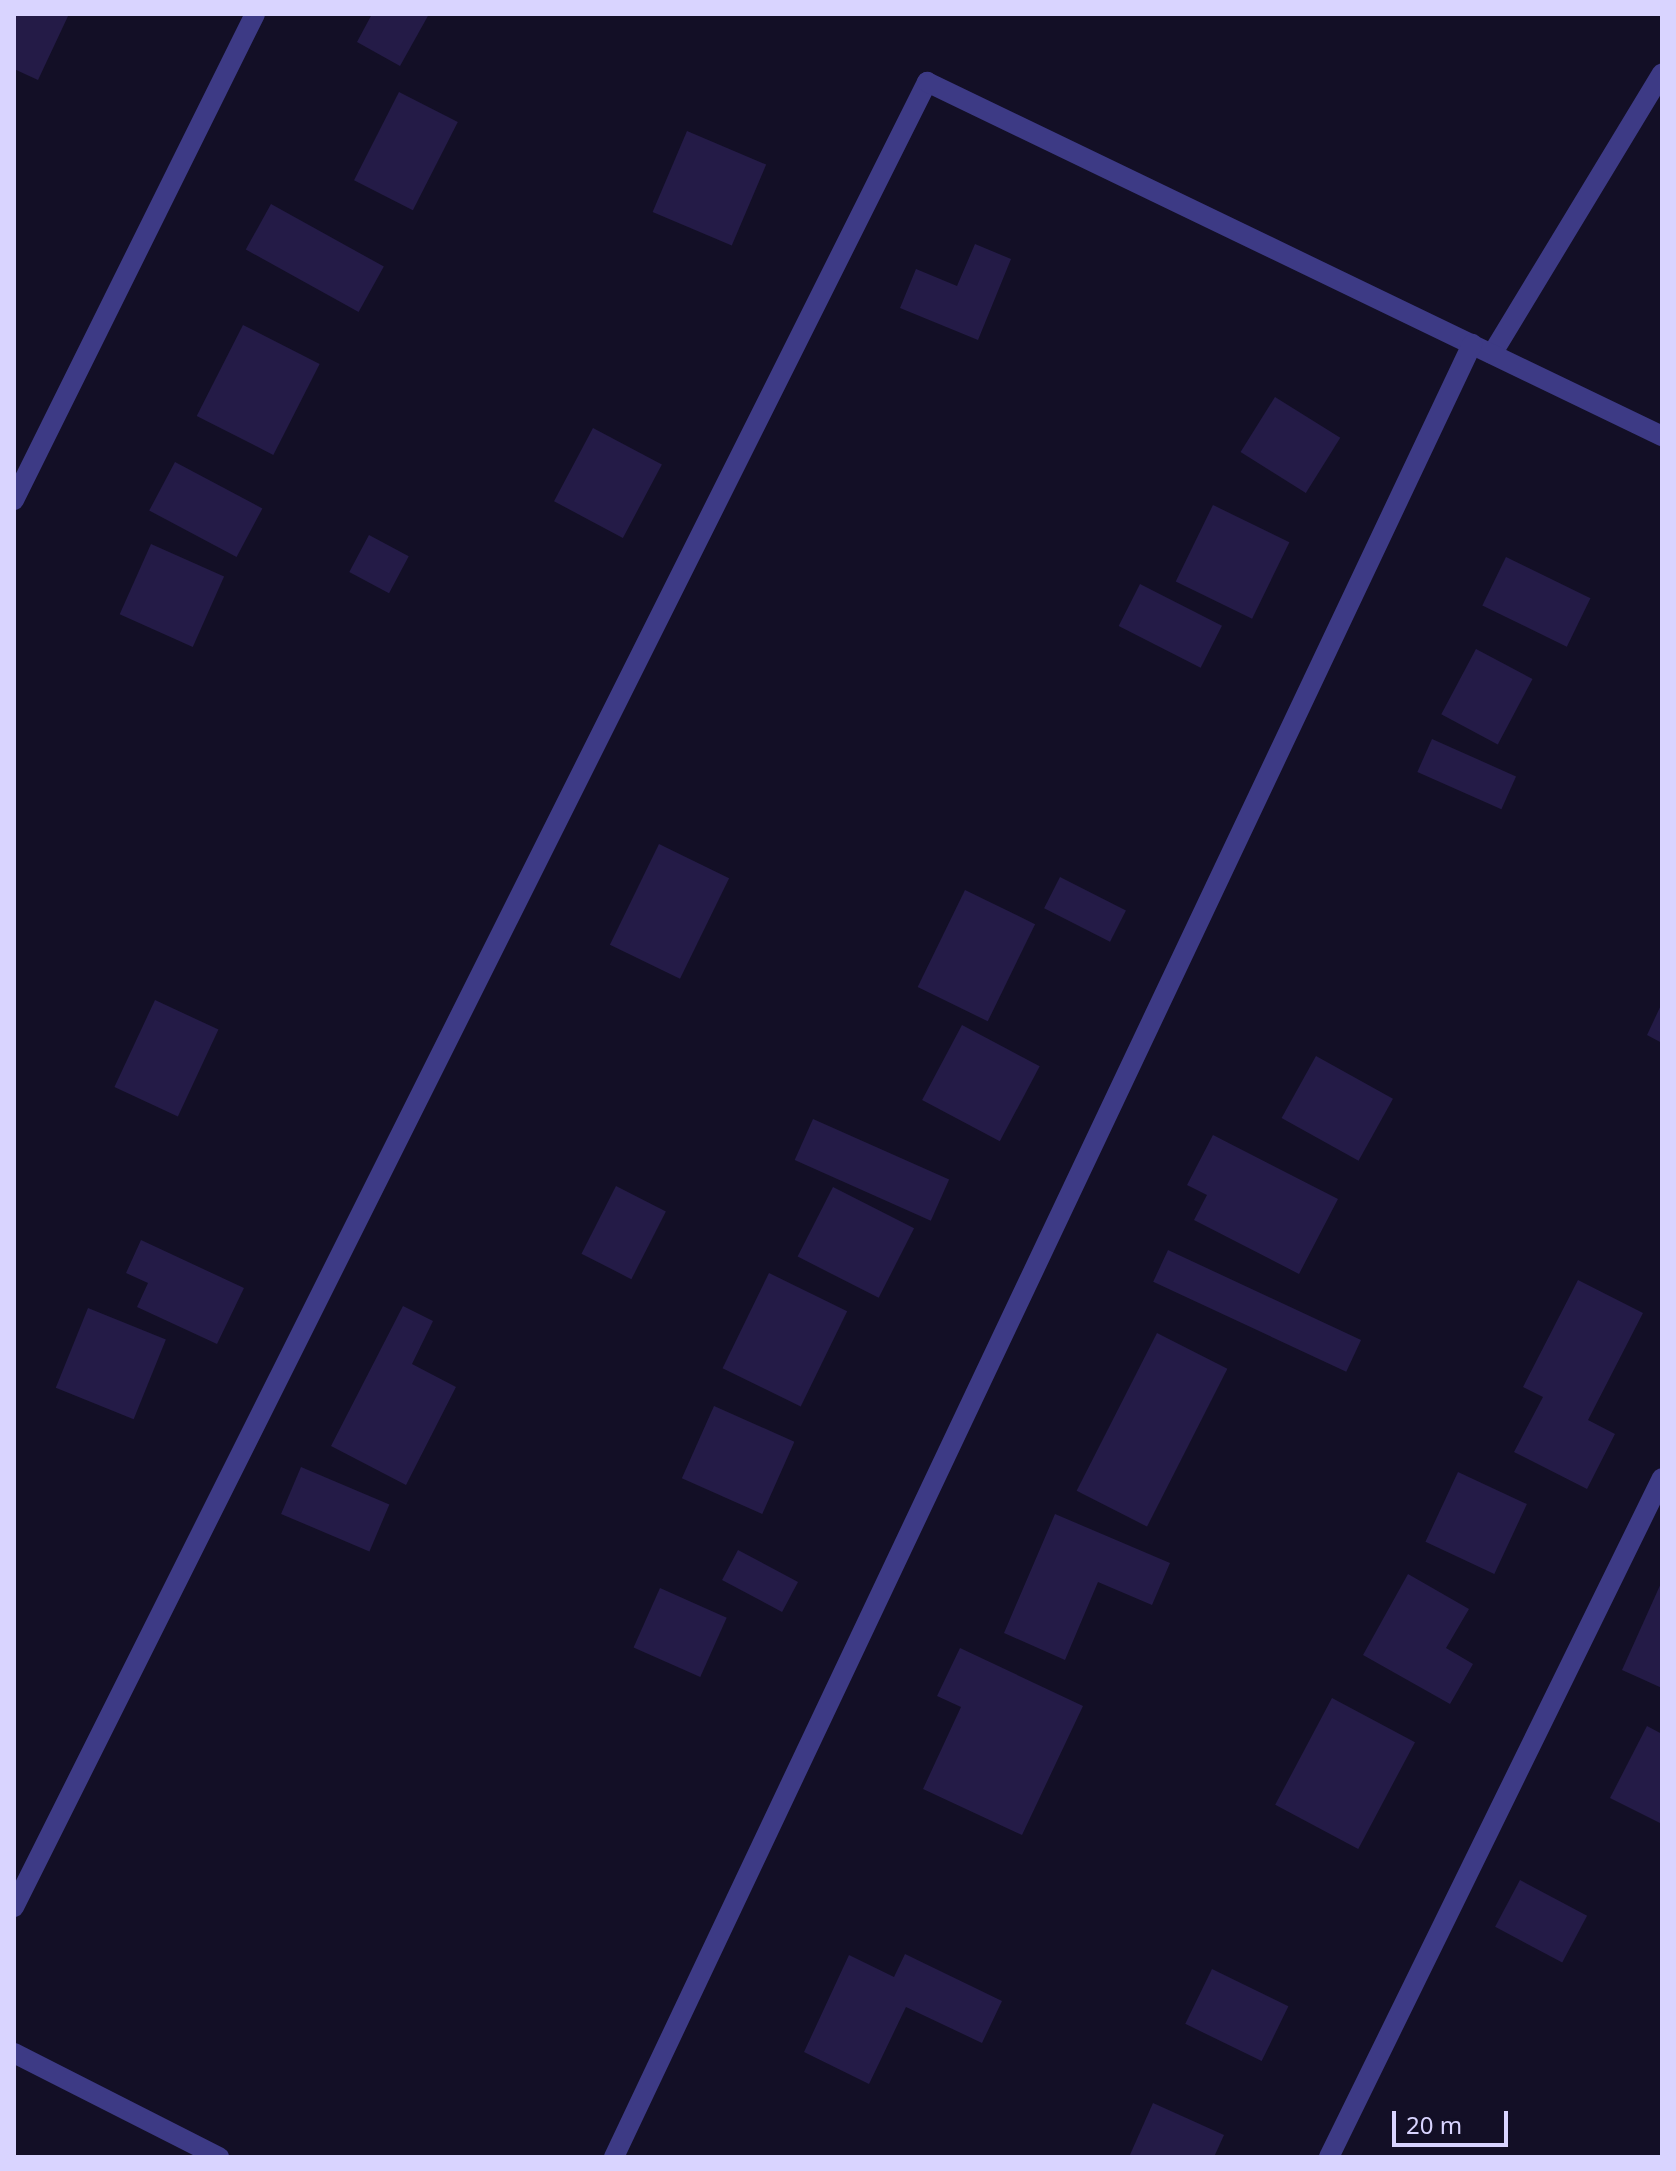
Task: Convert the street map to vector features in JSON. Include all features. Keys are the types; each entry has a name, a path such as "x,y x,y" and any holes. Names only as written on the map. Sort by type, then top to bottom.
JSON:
{"street":[{"path":"14,500 255,14"},
{"path":"1492,354 1662,73"},
{"path":"14,1907 927,82 1662,436"},
{"path":"614,2157 1472,344"},
{"path":"1329,2157 1662,1478"},
{"path":"14,2053 219,2157"}],"building":[{"path":"14,14 69,14 38,80 14,69"},
{"path":"372,14 429,14 400,66 357,42"},
{"path":"399,92 458,122 413,210 354,180"},
{"path":"687,131 766,165 732,246 653,212"},
{"path":"271,204 384,267 359,312 246,249"},
{"path":"975,244 1011,259 978,340 900,308 916,269 957,286"},
{"path":"243,325 320,364 273,455 197,416"},
{"path":"1275,397 1340,438 1306,493 1241,452"},
{"path":"593,428 662,465 623,538 554,501"},
{"path":"175,462 262,508 237,557 149,511"},
{"path":"1213,505 1289,542 1252,619 1176,581"},
{"path":"369,535 409,556 389,593 349,572"},
{"path":"151,544 224,577 193,647 120,614"},
{"path":"1506,557 1590,598 1567,647 1482,606"},
{"path":"1140,584 1222,626 1201,668 1119,626"},
{"path":"1476,649 1533,679 1498,744 1441,714"},
{"path":"1432,739 1516,776 1501,809 1417,772"},
{"path":"659,844 729,878 680,979 610,945"},
{"path":"1060,877 1126,911 1110,942 1044,908"},
{"path":"965,890 1035,924 988,1021 918,987"},
{"path":"155,1000 218,1030 178,1117 114,1087"},
{"path":"1662,1003 1662,1043 1647,1035"},
{"path":"962,1025 1040,1066 1000,1141 922,1100"},
{"path":"1316,1056 1393,1099 1359,1161 1282,1118"},
{"path":"813,1119 949,1180 931,1221 795,1160"},
{"path":"1213,1135 1338,1199 1299,1274 1194,1220 1207,1195 1187,1185"},
{"path":"616,1186 666,1211 631,1279 581,1254"},
{"path":"833,1187 914,1228 879,1298 798,1256"},
{"path":"141,1240 244,1288 217,1344 137,1307 148,1283 126,1273"},
{"path":"1168,1250 1361,1340 1346,1372 1153,1282"},
{"path":"769,1273 847,1311 801,1406 723,1368"},
{"path":"1578,1280 1643,1313 1588,1420 1615,1434 1587,1489 1514,1452 1543,1397 1523,1387"},
{"path":"403,1306 433,1321 412,1364 456,1387 406,1485 331,1446"},
{"path":"88,1308 166,1339 134,1419 56,1388"},
{"path":"1157,1333 1227,1369 1147,1527 1077,1491"},
{"path":"714,1406 794,1442 762,1514 682,1478"},
{"path":"301,1467 389,1505 369,1551 281,1514"},
{"path":"1458,1472 1527,1504 1494,1574 1425,1542"},
{"path":"1055,1514 1170,1563 1152,1605 1098,1582 1065,1660 1004,1633"},
{"path":"738,1550 798,1582 782,1612 722,1580"},
{"path":"1408,1574 1469,1609 1446,1648 1473,1664 1450,1704 1363,1655"},
{"path":"1662,1581 1662,1688 1622,1670"},
{"path":"660,1588 727,1618 700,1677 634,1647"},
{"path":"960,1648 1083,1706 1022,1835 923,1789 961,1707 937,1696"},
{"path":"1332,1698 1415,1742 1358,1849 1275,1805"},
{"path":"1647,1726 1662,1734 1662,1824 1610,1798"},
{"path":"1520,1880 1587,1916 1562,1962 1495,1927"},
{"path":"905,1954 1002,2001 982,2043 906,2007 869,2084 804,2052 849,1955 894,1977"},
{"path":"1212,1969 1288,2006 1262,2061 1185,2024"},
{"path":"1153,2103 1224,2135 1214,2157 1129,2157"}]}
